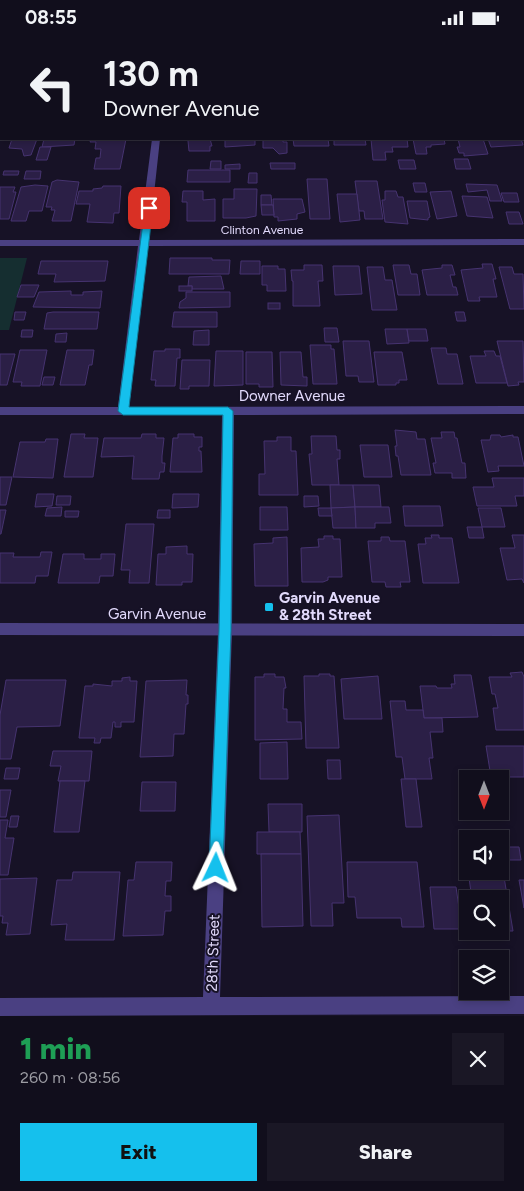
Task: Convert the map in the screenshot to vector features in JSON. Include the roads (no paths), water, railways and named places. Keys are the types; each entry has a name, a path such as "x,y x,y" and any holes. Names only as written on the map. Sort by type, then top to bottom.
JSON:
{"street":[{"path":"123,411 145,243 156,140"},
{"name":"Clinton Avenue","path":"0,243 524,242"},
{"name":"Downer Avenue","path":"0,411 524,410"},
{"name":"28th Street","path":"211,1011 225,631 228,411"},
{"name":"Garvin Avenue","path":"0,629 225,631 524,630"},
{"path":"0,1007 211,1011 524,1005"}],"place":[{"name":"Garvin Avenue & 28th Street","path":"269,607"}]}
